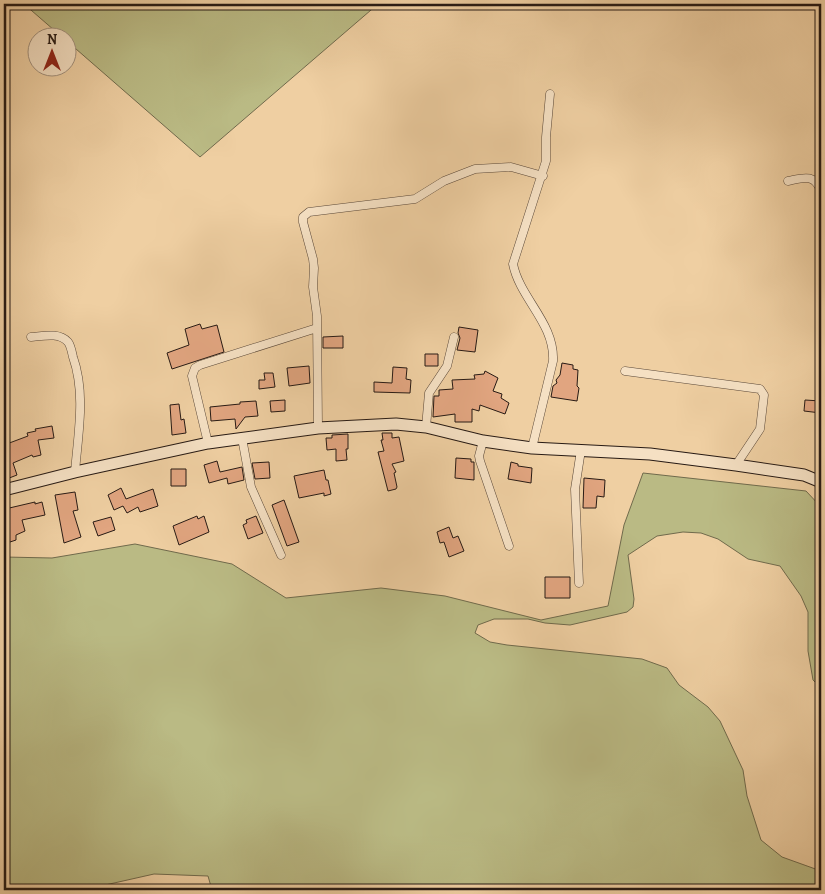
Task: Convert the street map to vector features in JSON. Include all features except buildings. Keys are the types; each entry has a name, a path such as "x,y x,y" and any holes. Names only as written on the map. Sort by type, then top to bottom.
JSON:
{"main road":[{"path":"4,490 75,472 208,443 318,428 396,424 426,427 483,441 532,448 650,454 804,475 821,482"}],"street":[{"path":"532,448 554,352 552,340 547,329 518,279 513,264 546,161 550,94"},
{"path":"318,428 317,328 313,287 314,259 303,222 306,214 415,199 444,181 475,169 504,166 542,176"},
{"path":"788,182 807,178 814,180 821,191"},
{"path":"208,443 192,376 195,368 317,328"},
{"path":"31,337 51,335 68,343 78,371 81,396 75,472"},
{"path":"426,427 428,393 447,366 454,337"},
{"path":"625,371 760,389 764,395 760,429 736,465"},
{"path":"242,438 251,487 281,556"},
{"path":"483,441 479,456 480,461 509,546"},
{"path":"579,583 575,488 581,450"}],"green space":[{"path":"24,4 378,4 200,157 78,51 78,28 52,28"},
{"path":"643,473 806,491 821,507 821,688 813,680 808,651 808,612 801,596 780,566 748,559 718,539 701,533 683,532 657,536 628,555 634,599 633,607 627,612 570,625 545,623 528,619 494,619 478,625 475,633 490,642 642,659 667,668 679,685 708,707 720,721 743,770 747,796 761,840 782,857 821,871 821,890 212,890 208,876 154,874 83,890 4,890 4,557 52,558 135,544 232,564 286,598 381,588 445,596 541,620 608,606 624,525"}]}
